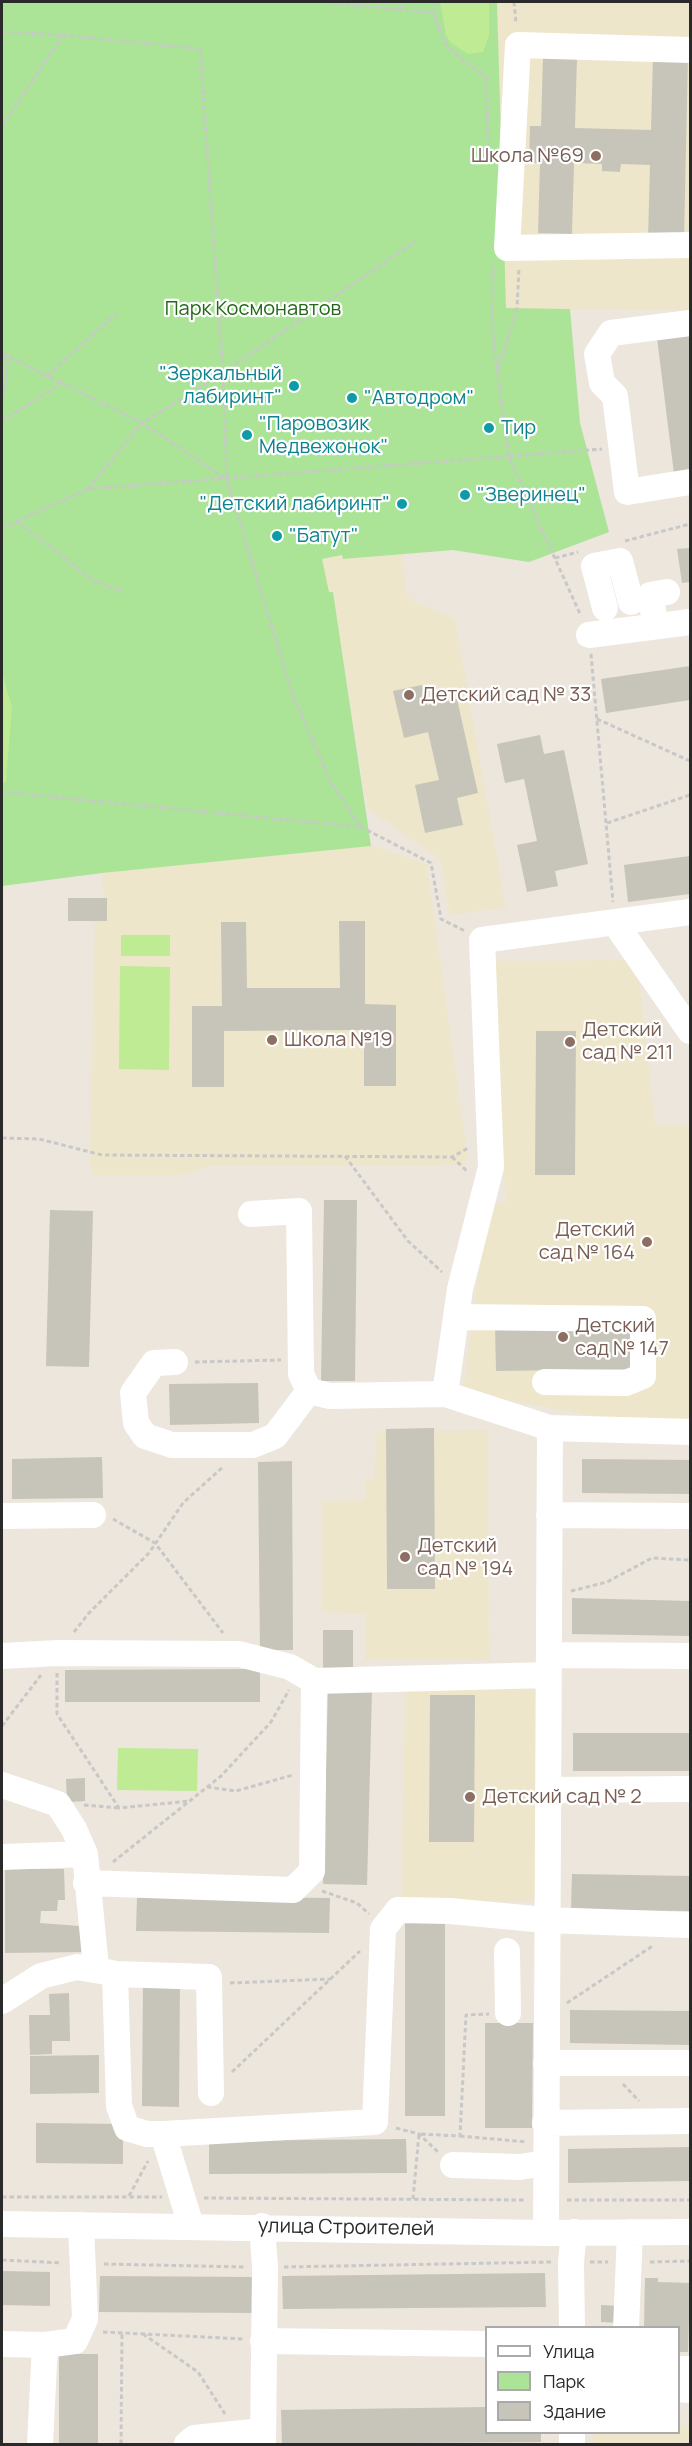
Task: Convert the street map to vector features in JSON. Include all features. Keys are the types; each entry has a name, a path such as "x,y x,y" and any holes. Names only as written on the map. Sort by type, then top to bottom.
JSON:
{"street":[{"path":"690,50 518,45 507,248 690,245"},
{"path":"690,323 611,333 597,354 602,383 615,396 627,492 690,482"},
{"path":"589,635 604,608 594,566 620,561 632,602 657,626"},
{"path":"657,626 650,595 667,592"},
{"path":"604,608 632,602"},
{"path":"589,635 690,622"},
{"path":"445,1394 460,1289 491,1167 482,940 690,912"},
{"path":"615,923 690,1030"},
{"path":"251,1214 299,1211 301,1374 309,1391"},
{"path":"456,1317 643,1319 644,1376 626,1383 545,1382"},
{"path":"175,1362 154,1363 133,1393 136,1423 145,1436 172,1445 248,1445 275,1436 309,1391"},
{"path":"309,1391 330,1396 445,1394 550,1428 690,1432"},
{"path":"546,2233 544,2200 545,1920 550,1428"},
{"path":"2,1516 93,1515"},
{"path":"549,1515 690,1516"},
{"path":"2,1656 58,1653 239,1654 290,1667 314,1681 690,1656"},
{"path":"86,1884 293,1890 312,1871 314,1681"},
{"path":"2,1785 58,1804 74,1829 85,1854 86,1884 106,1971 119,2106 127,2128 147,2134 375,2122 382,1929 398,1910 450,1911 545,1920 687,1925"},
{"path":"548,1790 690,1789"},
{"path":"2,1857 85,1854"},
{"path":"507,1951 508,2013"},
{"path":"2,2001 40,1976 77,1966 106,1971 209,1977 211,2092"},
{"path":"508,1985 546,1984"},
{"path":"546,2063 690,2063"},
{"path":"453,2165 520,2167 545,2143 660,2122 690,2121"},
{"path":"163,2134 191,2226"},
{"name":"улица Строителей","path":"2,2224 262,2226 546,2233 690,2232"},
{"path":"2,2344 45,2345 75,2341 86,2319 81,2225"},
{"path":"187,2445 194,2438 254,2436 263,2341 265,2267 262,2226"},
{"path":"572,2326 571,2262 574,2232"},
{"path":"626,2326 630,2232"},
{"path":"263,2341 485,2344"},
{"path":"40,2445 45,2345"}],"path":[{"path":"323,2 434,13"},
{"path":"399,9 405,2"},
{"path":"435,2 434,13 444,42 459,57 486,76 489,166"},
{"path":"2,32 63,35 200,49 224,373 227,480 292,693 331,783 361,827"},
{"path":"2,126 63,35"},
{"path":"88,489 142,423 224,373 416,241"},
{"path":"498,371 517,309 520,248"},
{"path":"493,258 492,330 509,457 589,635 615,923"},
{"path":"47,376 117,313"},
{"path":"2,354 142,423 227,480"},
{"path":"2,354 8,364 2,403"},
{"path":"2,422 62,383"},
{"path":"2,528 88,489 227,480 620,447"},
{"path":"17,521 94,581 124,592"},
{"path":"597,719 690,761"},
{"path":"2,792 361,827 431,863 441,920 482,940"},
{"path":"606,823 690,795"},
{"path":"2,1138 39,1139 102,1155 452,1157 490,1136"},
{"path":"345,1156 408,1241 460,1289"},
{"path":"175,1362 301,1359"},
{"path":"2,1726 89,1613 155,1543 183,1503 248,1445"},
{"path":"93,1515 106,1515 155,1543 239,1654"},
{"path":"549,1596 607,1582 652,1558 690,1560"},
{"path":"58,1653 57,1714 119,1808"},
{"path":"112,1863 221,1776 271,1722 287,1691 314,1681"},
{"path":"207,1787 236,1791 313,1769"},
{"path":"58,1804 119,1808 189,1801"},
{"path":"211,2092 382,1929 357,1903 300,1882"},
{"path":"546,2017 687,1925"},
{"path":"210,1983 331,1979"},
{"path":"460,2136 466,2015 508,2013"},
{"path":"603,2063 660,2122"},
{"path":"375,2122 419,2134 545,2143"},
{"path":"129,2196 163,2134"},
{"path":"419,2134 453,2165"},
{"path":"413,2199 419,2134"},
{"path":"2,2198 129,2196 690,2200"},
{"path":"2,2260 82,2264 265,2267 690,2261"},
{"path":"79,2332 142,2333 263,2341"},
{"path":"121,2445 122,2333"},
{"path":"142,2333 198,2372 254,2436"}],"shaded area":[{"name":"Школа №69","path":"690,2 690,310 506,309 497,3"},
{"name":"Детский сад № 33","path":"402,554 407,595 411,600 455,619 506,908 450,915 440,859 367,808 333,592 329,592 322,559 342,555 343,559"},
{"name":"Школа №19","path":"371,846 427,864 468,1160 462,1165 213,1166 181,1175 93,1175 90,1167 95,921 107,921 107,898 104,898 102,873"},
{"path":"637,960 655,1124 690,1125 690,1419 606,1418 463,1392 487,1208 493,1203 506,1203 488,961"},
{"name":"Детский сад № 194","path":"488,1430 489,1660 365,1660 366,1614 321,1612 322,1501 365,1500 366,1480 374,1479 377,1432"},
{"name":"Детский сад № 2","path":"519,1682 539,1694 537,1902 401,1900 405,1687"},
{"path":"680,2425 690,2425 690,2444 593,2444 593,2434 680,2434"}],"green space":[{"name":"Парк Космонавтов","path":"2,2 497,2 506,308 570,309 580,423 609,532 529,562 453,550 343,559 342,555 322,559 329,592 333,592 371,846 102,873 2,886"},
{"path":"440,2 489,2 489,36 483,52 468,54 451,43 446,35"},
{"path":"2,672 12,707 6,782 2,783"},
{"path":"121,935 170,935 170,956 121,956"},
{"path":"120,966 170,967 169,1070 119,1069"},
{"path":"118,1748 198,1749 197,1791 117,1790"}],"building":[{"path":"543,56 577,57 575,128 651,130 653,56 688,56 684,240 648,239 650,165 621,164 620,172 602,171 602,164 574,163 572,234 538,233 540,163 529,163 530,126 541,126"},
{"path":"690,334 690,472 674,474 657,338"},
{"path":"690,548 690,582 682,583 677,549"},
{"path":"690,666 690,700 606,713 601,679"},
{"path":"422,685 427,705 457,699 478,793 457,798 463,825 425,833 415,785 439,780 428,732 404,738 393,691"},
{"path":"540,735 544,754 564,750 588,864 555,871 558,886 527,892 517,845 537,841 524,779 505,783 497,744"},
{"path":"690,856 690,894 628,902 624,865"},
{"path":"68,898 107,898 107,921 68,921"},
{"path":"339,921 365,921 365,1004 396,1005 396,1086 364,1086 364,1030 224,1031 224,1087 192,1087 192,1006 222,1006 221,922 246,922 247,988 340,988"},
{"path":"536,1031 576,1031 575,1175 535,1175"},
{"path":"324,1200 357,1200 355,1381 321,1381"},
{"path":"50,1210 93,1211 89,1367 46,1366"},
{"path":"634,1325 634,1369 496,1371 495,1327"},
{"path":"258,1383 259,1423 170,1425 169,1384"},
{"path":"434,1428 435,1589 387,1589 386,1429"},
{"path":"102,1457 103,1498 12,1499 12,1459"},
{"path":"582,1459 690,1460 690,1494 582,1493"},
{"path":"292,1461 293,1650 260,1650 258,1462"},
{"path":"572,1598 690,1601 690,1636 572,1634"},
{"path":"323,1630 353,1630 353,1669 323,1669"},
{"path":"260,1669 260,1702 65,1702 65,1670"},
{"path":"328,1688 372,1689 367,1885 323,1884"},
{"path":"430,1695 475,1695 474,1842 429,1842"},
{"path":"573,1733 690,1733 690,1771 573,1771"},
{"path":"85,1778 85,1801 67,1802 66,1779"},
{"path":"5,1869 64,1869 65,1900 58,1900 57,1911 41,1911 40,1923 79,1926 84,1952 5,1953"},
{"path":"572,1874 690,1876 690,1911 571,1910"},
{"path":"137,1896 330,1898 329,1933 136,1931"},
{"path":"445,1917 445,2116 405,2116 405,1918"},
{"path":"143,1980 180,1980 179,2107 142,2106"},
{"path":"69,1993 70,2041 52,2041 52,2054 30,2055 29,2015 50,2015 49,1994"},
{"path":"570,2010 690,2011 690,2045 570,2043"},
{"path":"485,2023 533,2023 532,2128 485,2128"},
{"path":"99,2055 99,2093 30,2094 30,2056"},
{"path":"36,2123 123,2124 123,2164 36,2163"},
{"path":"406,2139 407,2173 209,2174 209,2141"},
{"path":"690,2147 690,2181 568,2183 568,2149"},
{"path":"2,2271 50,2272 50,2306 2,2305"},
{"path":"545,2273 546,2307 283,2309 282,2276"},
{"path":"100,2276 254,2277 254,2313 99,2312"},
{"path":"645,2278 658,2278 658,2282 690,2283 688,2352 680,2352 680,2326 644,2326"},
{"path":"601,2305 621,2306 620,2323 601,2322"},
{"path":"59,2354 98,2354 98,2444 59,2444"},
{"path":"485,2407 485,2434 541,2434 541,2442 282,2444 281,2410"}],"place":[{"name":"Школа №69","path":"596,156"},
{"name":"\"Зеркальный лабиринт\"","path":"294,386"},
{"name":"\"Автодром\"","path":"352,398"},
{"name":"Тир","path":"489,428"},
{"name":"\"Паровозик Медвежонок\"","path":"247,435"},
{"name":"\"Зверинец\"","path":"465,495"},
{"name":"\"Детский лабиринт\"","path":"402,504"},
{"name":"\"Батут\"","path":"277,536"},
{"name":"Детский сад № 33","path":"409,695"},
{"name":"Школа №19","path":"272,1040"},
{"name":"Детский сад № 211","path":"570,1042"},
{"name":"Детский сад № 164","path":"647,1242"},
{"name":"Детский сад № 147","path":"563,1337"},
{"name":"Детский сад № 194","path":"405,1557"},
{"name":"Детский сад № 2","path":"470,1797"}]}
